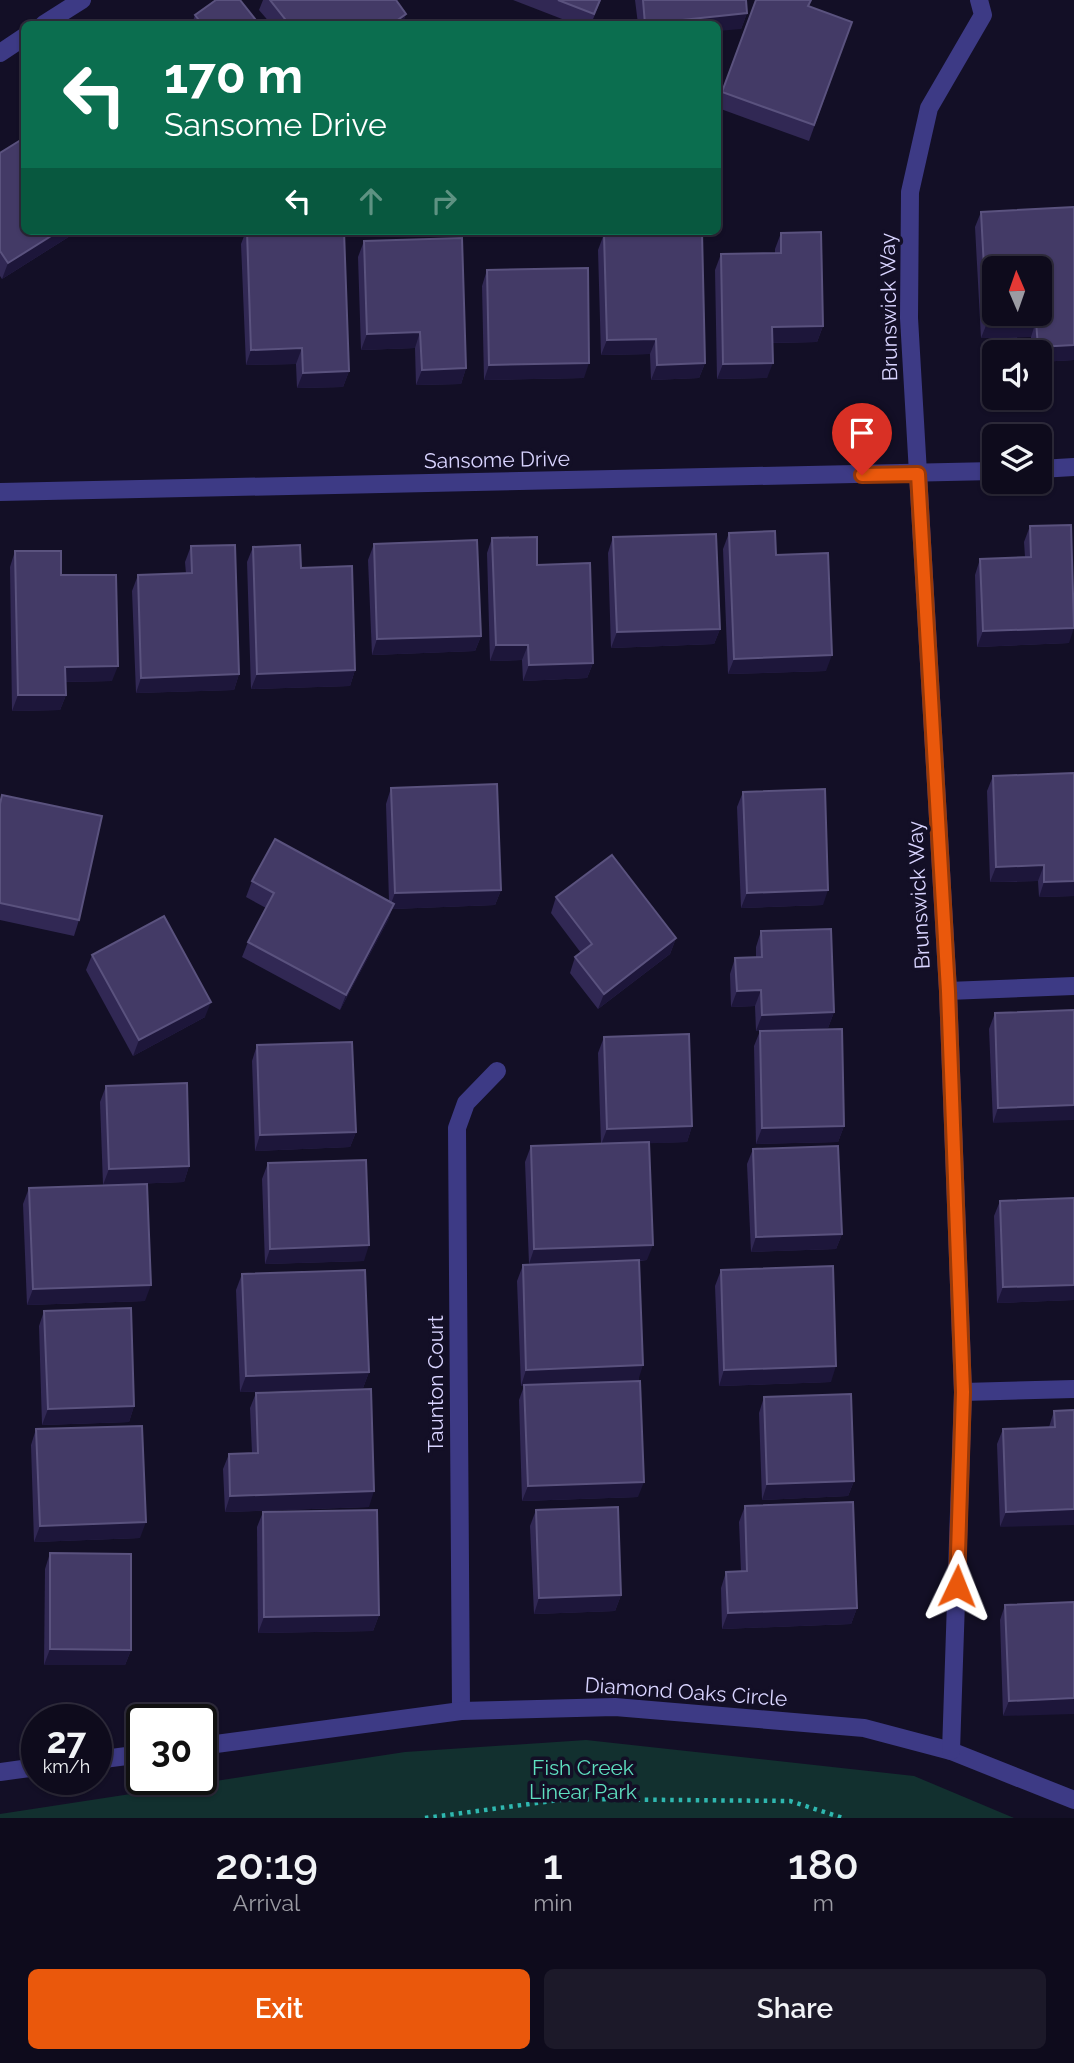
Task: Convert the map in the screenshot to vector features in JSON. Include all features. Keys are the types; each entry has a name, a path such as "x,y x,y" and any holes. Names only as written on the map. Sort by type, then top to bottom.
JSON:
{"street":[{"path":"49,21 82,0"},
{"name":"Brunswick Way","path":"951,1751 963,1392 948,991 909,318 909,192 929,108 983,15 979,0"},
{"path":"0,54 21,39"},
{"path":"1052,468 1074,467"},
{"name":"Sansome Drive","path":"0,492 982,471"},
{"path":"948,991 1074,986"},
{"name":"Taunton Court","path":"461,1712 457,1128 466,1103 498,1071"},
{"path":"963,1392 1074,1389"},
{"name":"Diamond Oaks Circle","path":"217,1744 461,1712 615,1707 864,1728 951,1751 1074,1800"},
{"path":"0,1772 21,1770"}],"path":[{"path":"425,1818 568,1799 790,1801 843,1818"}],"green space":[{"name":"Fish Creek Linear Park","path":"586,1740 914,1776 1014,1818 0,1818 0,1814 126,1795 217,1795 217,1781 405,1752"}],"building":[{"path":"216,0 240,0 257,21 200,21 195,15"},
{"path":"270,0 396,0 406,14 396,21 287,21"},
{"path":"558,0 600,0 594,14"},
{"path":"643,0 746,0 747,13 673,21 645,21"},
{"path":"756,0 811,0 808,6 852,22 814,125 722,92"},
{"path":"21,140 21,235 53,235 8,263 0,251 0,153"},
{"path":"1074,207 1074,345 1052,346 1052,340 1037,340 1036,326 1052,326 1052,256 983,256 981,212"},
{"path":"821,232 823,326 772,327 773,363 723,364 721,254 781,253 781,233"},
{"path":"247,235 344,235 349,371 303,373 302,348 251,350"},
{"path":"604,235 702,235 705,363 657,365 656,339 607,340"},
{"path":"462,238 466,368 422,370 420,332 367,334 364,241"},
{"path":"588,268 589,363 489,365 487,270"},
{"path":"1071,525 1074,628 983,631 980,559 1031,557 1030,526"},
{"path":"775,531 776,555 828,553 832,655 734,659 729,533"},
{"path":"716,534 720,629 617,632 613,537"},
{"path":"537,537 537,565 590,563 593,663 529,665 528,645 496,645 492,538"},
{"path":"477,540 481,636 377,639 374,544"},
{"path":"235,545 239,674 141,678 138,575 192,573 191,546"},
{"path":"300,545 301,568 352,566 355,670 257,674 253,547"},
{"path":"15,551 61,551 61,575 116,575 118,666 65,667 66,695 18,695"},
{"path":"1074,773 1074,881 1044,882 1044,865 996,867 993,776"},
{"path":"497,784 501,890 395,893 391,788"},
{"path":"825,789 828,890 747,893 743,792"},
{"path":"2,795 102,816 79,920 0,903"},
{"path":"275,839 394,904 346,995 248,942 274,893 252,881"},
{"path":"612,855 676,938 604,994 575,957 592,944 556,897"},
{"path":"164,916 211,1002 139,1040 92,955"},
{"path":"831,929 834,1012 762,1015 761,990 737,991 735,958 762,957 761,931"},
{"path":"1074,1010 1074,1105 998,1108 995,1013"},
{"path":"842,1029 844,1126 762,1128 760,1031"},
{"path":"689,1034 692,1126 607,1129 604,1037"},
{"path":"352,1042 356,1132 260,1135 257,1045"},
{"path":"187,1083 189,1166 109,1169 106,1086"},
{"path":"649,1142 653,1245 534,1249 531,1146"},
{"path":"838,1146 842,1234 756,1237 753,1149"},
{"path":"366,1160 369,1245 270,1249 268,1163"},
{"path":"147,1184 151,1285 33,1289 29,1188"},
{"path":"1074,1198 1074,1285 1003,1287 1000,1201"},
{"path":"639,1260 643,1365 526,1370 523,1265"},
{"path":"833,1266 836,1366 724,1370 721,1270"},
{"path":"365,1270 369,1372 246,1376 242,1274"},
{"path":"131,1308 134,1406 48,1409 44,1311"},
{"path":"640,1381 644,1482 528,1486 524,1385"},
{"path":"371,1389 374,1491 230,1496 229,1454 258,1453 256,1393"},
{"path":"851,1394 854,1481 767,1484 764,1397"},
{"path":"1074,1410 1074,1509 1006,1512 1003,1429 1055,1427 1054,1411"},
{"path":"142,1426 146,1522 40,1526 36,1429"},
{"path":"853,1502 857,1608 728,1613 726,1572 747,1571 745,1506"},
{"path":"618,1507 621,1595 539,1598 536,1510"},
{"path":"377,1510 379,1615 264,1617 263,1512"},
{"path":"50,1553 131,1554 131,1650 50,1649"},
{"path":"1074,1602 1074,1698 1009,1701 1005,1605"}],"route":[{"path":"862,475 918,474 948,991 963,1392 957,1586"}]}
